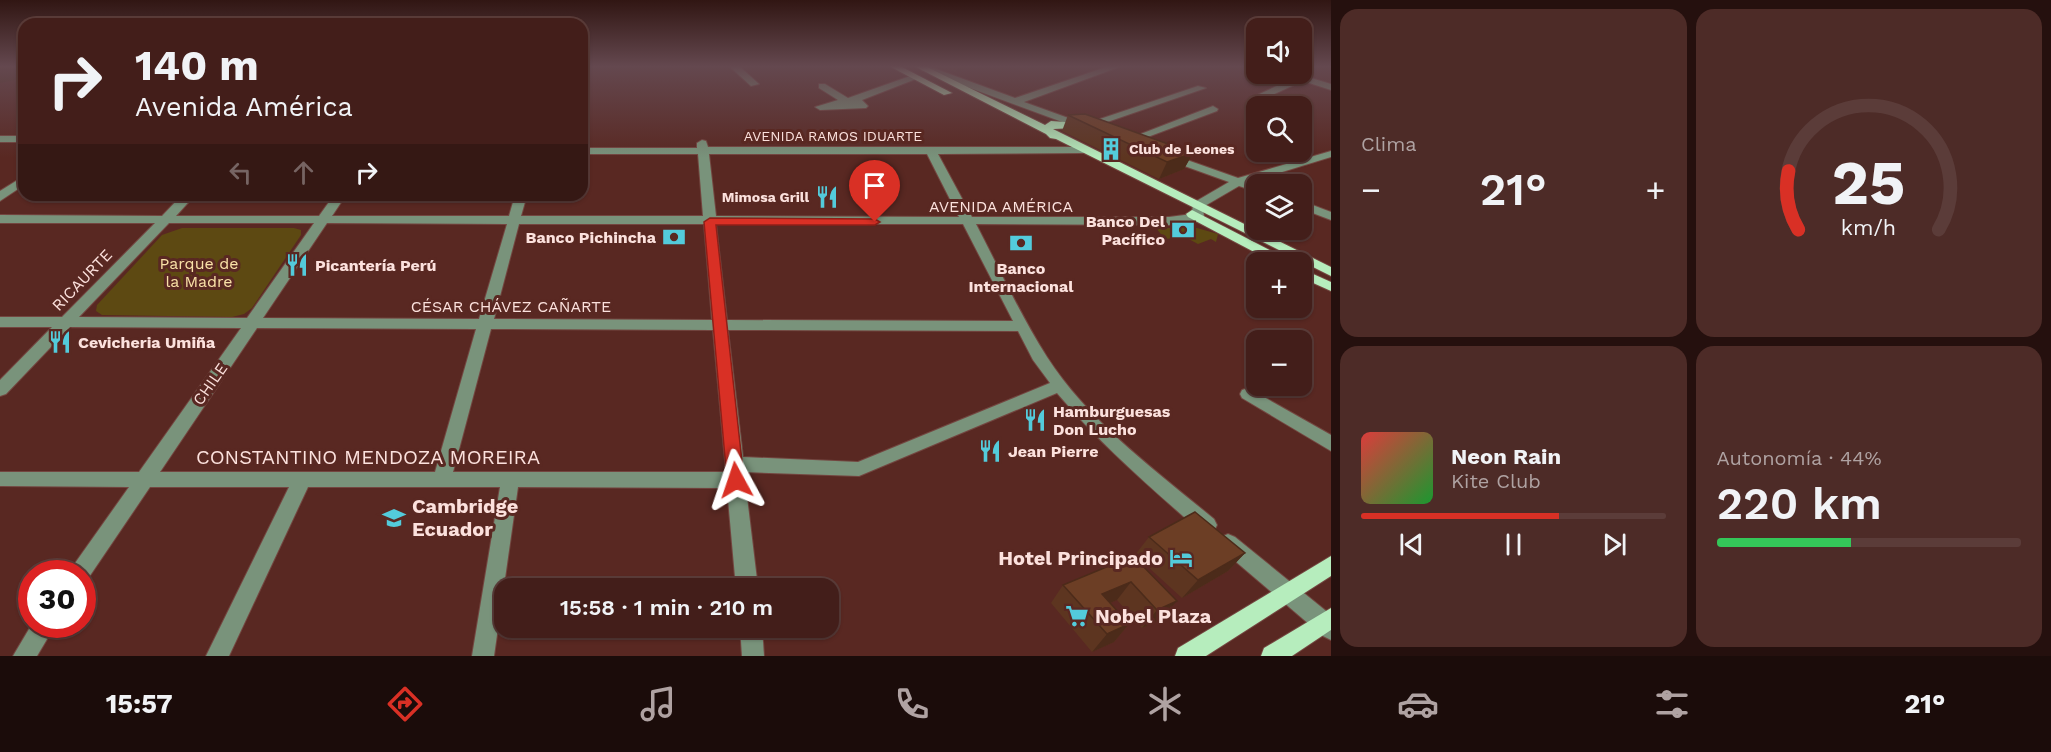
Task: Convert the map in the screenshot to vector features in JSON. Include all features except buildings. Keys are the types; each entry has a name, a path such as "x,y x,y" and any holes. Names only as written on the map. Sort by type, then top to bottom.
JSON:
{"main road":[{"path":"968,97 1197,212 1331,272"},
{"path":"975,97 1049,139"},
{"path":"1049,139 1047,129 1051,124 1081,126"},
{"path":"1083,150 1265,252"},
{"path":"1312,278 1331,287"},
{"path":"1186,656 1331,565"},
{"path":"1272,656 1329,624"}],"street":[{"path":"844,97 851,100 858,97"},
{"path":"990,97 1246,184"},
{"path":"1006,97 1081,126 1174,97"},
{"path":"1017,100 1027,97"},
{"path":"1115,138 1213,109"},
{"path":"0,139 18,139"},
{"name":"AVENIDA RAMOS IDUARTE","path":"588,151 703,146 1049,139"},
{"name":"AVENIDA RAMOS IDUARTE","path":"588,141 931,152 1064,146 1083,150"},
{"path":"703,146 746,578"},
{"path":"0,147 18,147"},
{"path":"931,152 1022,326 1059,386 1120,450 1288,594 1329,624"},
{"name":"AVENIDA AMÉRICA","path":"0,219 1139,223 1197,212 1239,181 1331,154"},
{"path":"0,197 18,183"},
{"name":"RICAURTE","path":"0,390 183,201"},
{"name":"CHILE","path":"90,560 336,201"},
{"path":"441,480 519,201"},
{"path":"1312,209 1331,216"},
{"name":"CÉSAR CHÁVEZ CAÑARTE","path":"0,322 1022,326"},
{"name":"CONSTANTINO MENDOZA MOREIRA","path":"0,478 510,480 859,469 1059,386"},
{"path":"1253,396 1331,444"},
{"path":"217,656 302,479"},
{"path":"483,656 510,480"},
{"path":"24,656 36,638"},
{"path":"752,638 753,656"}],"green space":[{"name":"Parque de la Madre","path":"182,228 294,228 301,230 301,235 252,308 244,314 232,317 102,315 96,311 97,305 162,235"},
{"path":"1156,228 1197,228 1218,234 1216,242 1211,239 1198,244 1185,237 1165,239"}],"place":[{"name":"Club de Leones","path":"1111,149"},
{"name":"Mimosa Grill","path":"827,197"},
{"name":"Banco Del Pacífico","path":"1183,230"},
{"name":"Banco Pichincha","path":"674,237"},
{"name":"Banco Internacional","path":"1021,243"},
{"name":"Picantería Perú","path":"297,265"},
{"name":"Cevicheria Umiña","path":"60,342"},
{"name":"Hamburguesas Don Lucho","path":"1035,420"},
{"name":"Jean Pierre","path":"990,451"},
{"name":"Cambridge Ecuador","path":"394,518"},
{"name":"Hotel Principado","path":"1181,558"},
{"name":"Nobel Plaza","path":"1077,616"}],"route":[{"path":"736,480 710,222 875,222"}]}
